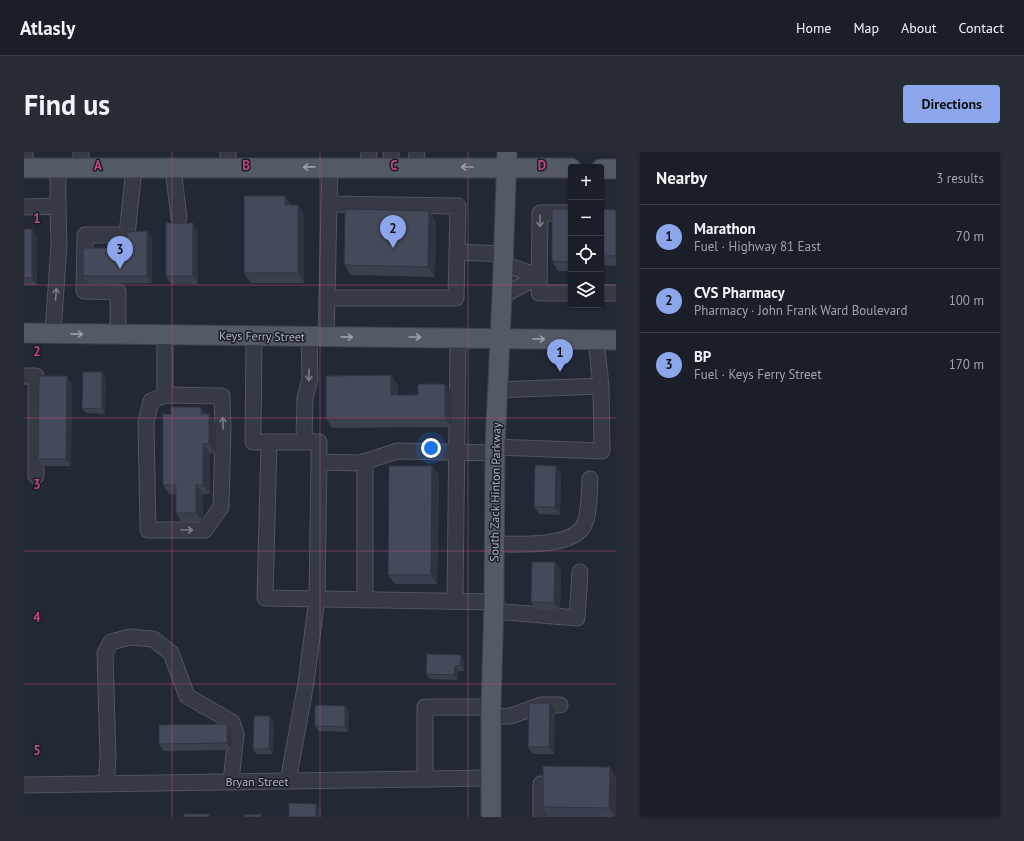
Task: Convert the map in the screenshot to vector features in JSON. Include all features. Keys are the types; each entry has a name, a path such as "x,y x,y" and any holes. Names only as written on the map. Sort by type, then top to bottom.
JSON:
{"main road":[{"path":"25,163 58,168 81,160 134,168 174,168 228,160 330,167 368,160 506,160 568,168"},
{"name":"South Zack Hinton Parkway","path":"492,815 491,712 494,607 496,390 504,259 506,160"},
{"path":"604,169 616,169"},
{"name":"Keys Ferry Street","path":"24,333 616,340"}],"street":[{"path":"304,441 305,398 310,379 317,336 327,299 330,167"},
{"path":"53,333 59,245 58,168"},
{"path":"118,334 118,285 103,285 84,291 85,235 103,242 118,242 127,235 134,168"},
{"path":"174,168 179,218"},
{"path":"327,299 456,298 458,206 329,204"},
{"path":"24,207 58,206"},
{"path":"568,213 540,213 539,276 539,293 568,293"},
{"path":"457,252 504,259 539,276"},
{"path":"502,296 539,276"},
{"path":"604,293 616,293"},
{"path":"165,335 165,395"},
{"path":"254,336 253,442 319,442 317,598 306,683 288,781"},
{"path":"455,600 458,452 458,338"},
{"path":"319,462 361,463 397,451 609,451 596,340"},
{"path":"24,376 36,376 36,476"},
{"path":"496,390 601,386"},
{"path":"165,395 222,396 223,427 221,507 205,530 148,530 146,422 151,401 165,395"},
{"path":"269,442 265,598 455,600 576,618 580,572"},
{"path":"365,461 365,599"},
{"path":"494,544 542,544 567,538 578,532 584,525 590,479"},
{"path":"106,782 108,758 105,653 112,642 130,637 153,639 171,653 187,696 232,722 236,734 231,782"},
{"path":"425,779 425,707 491,712 512,716 542,705 560,705"},
{"name":"Bryan Street","path":"24,785 106,782 231,782 491,778"},
{"path":"541,784 541,817"}],"building":[{"path":"244,196 285,196 285,205 298,205 298,273 244,273"},
{"path":"345,209 429,211 428,267 344,265"},
{"path":"552,209 568,209 568,262 552,261"},
{"path":"604,209 616,210 616,256 604,256"},
{"path":"166,223 193,223 193,276 166,276"},
{"path":"24,229 32,229 32,278 24,278"},
{"path":"147,231 147,276 83,276 83,248 127,248 127,232"},
{"path":"83,372 102,372 102,409 82,408"},
{"path":"391,375 391,395 418,395 418,384 445,384 445,418 326,418 326,376"},
{"path":"39,376 67,376 66,459 38,459"},
{"path":"171,407 201,407 201,414 209,414 209,444 203,444 203,485 196,485 196,513 176,513 176,485 163,485 163,414 171,414"},
{"path":"535,465 556,466 555,507 534,507"},
{"path":"389,466 432,466 431,575 388,575"},
{"path":"532,562 555,562 554,603 531,602"},
{"path":"427,654 461,655 460,666 455,666 454,675 426,674"},
{"path":"529,703 550,703 549,747 528,747"},
{"path":"315,705 345,706 345,727 315,726"},
{"path":"254,716 270,716 269,749 253,749"},
{"path":"227,724 227,743 159,744 159,725"},
{"path":"543,766 610,767 609,808 543,807"},
{"path":"289,803 316,804 316,817 289,817"},
{"path":"184,814 209,814 209,817 184,817"},
{"path":"261,814 261,817 244,817 244,815"}],"place":[{"name":"CVS Pharmacy","path":"393,248"},
{"name":"BP","path":"120,269"},
{"name":"Marathon","path":"560,372"}]}
